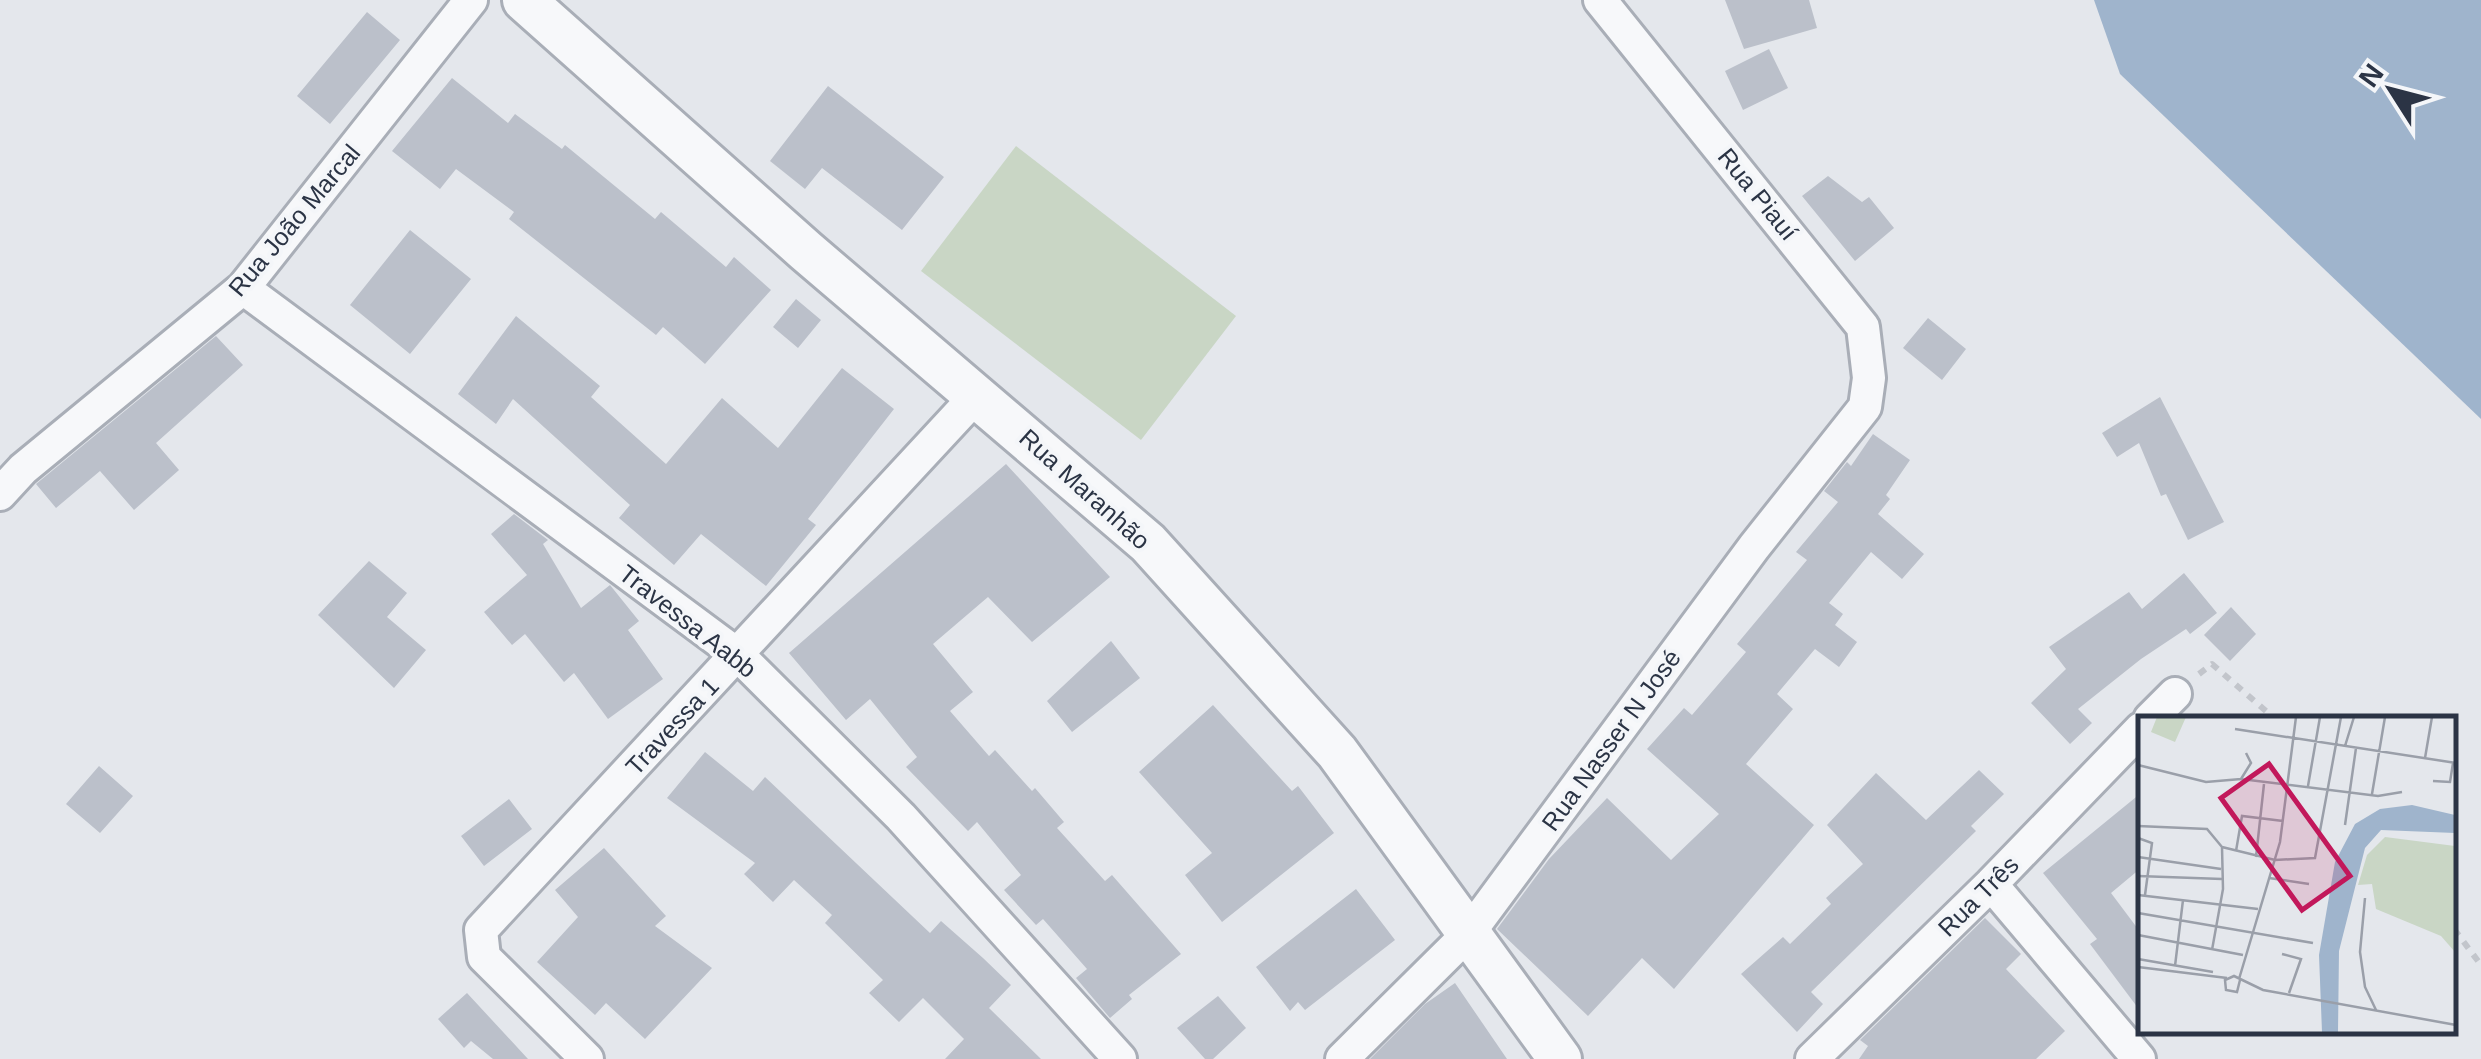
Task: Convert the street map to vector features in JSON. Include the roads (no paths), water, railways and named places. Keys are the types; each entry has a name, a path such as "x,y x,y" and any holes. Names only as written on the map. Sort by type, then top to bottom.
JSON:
{"street":[{"name":"Rua João Marcal","path":"0,494 23,469 243,288 471,0"},
{"name":"Rua Maranhão","path":"524,0 806,252 978,394 1148,543 1338,752 1560,1059"},
{"name":"Rua Piauí","path":"1600,0 1862,327 1869,378 1865,407"},
{"name":"Travessa Aabb","path":"243,288 738,655 914,831 1120,1059"},
{"name":"Travessa 1","path":"587,1059 484,957 482,930 978,394"},
{"name":"Rua Nasser N José","path":"1342,1059 1468,934 1754,547 1865,407"},
{"path":"2153,716 2175,694"},
{"name":"Rua Três","path":"1812,1059 1991,884 2138,732"},
{"path":"1991,884 2139,1059"}],"water":[{"path":"2094,0 2481,0 2481,419 2120,74"}]}
